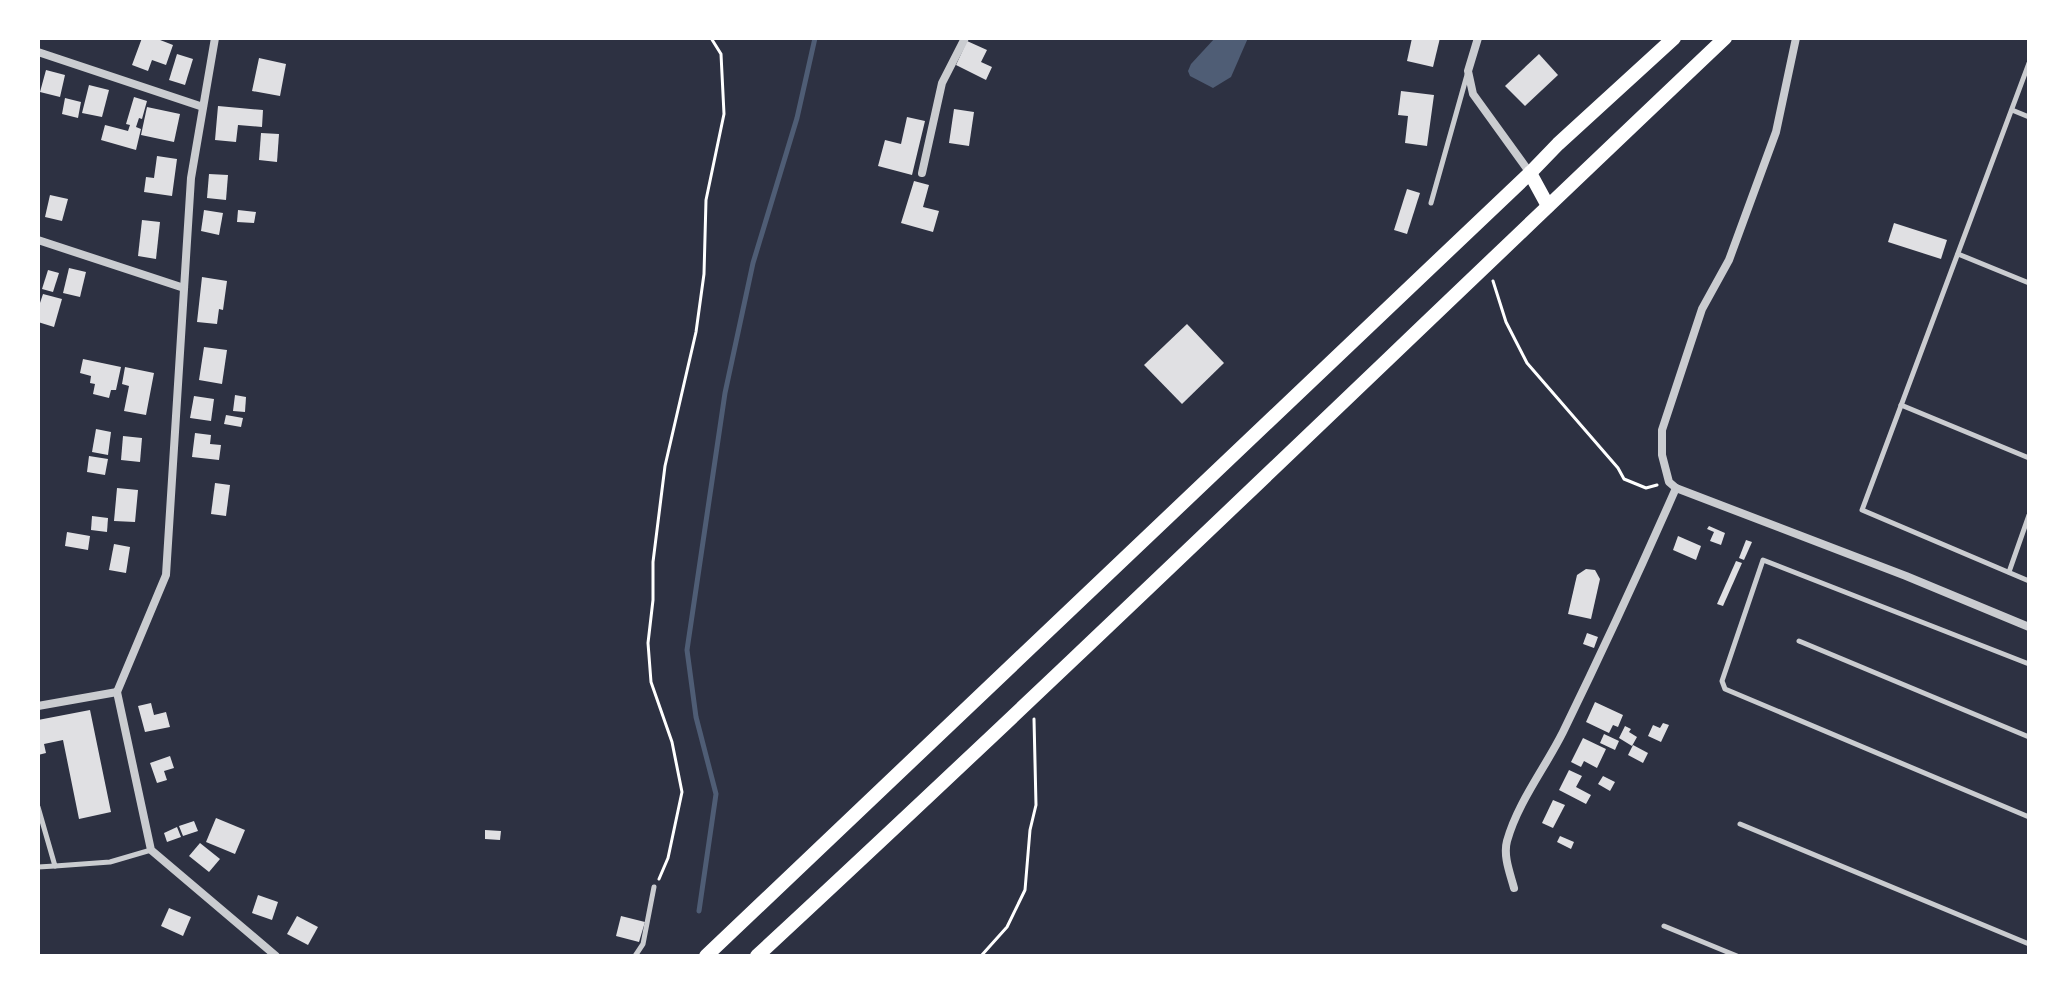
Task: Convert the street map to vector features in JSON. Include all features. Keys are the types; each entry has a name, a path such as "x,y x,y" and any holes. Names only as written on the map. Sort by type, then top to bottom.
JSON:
{"main road":[{"path":"706,956 1558,144 1674,38"},
{"path":"757,956 1033,698 1725,38"},
{"path":"1530,173 1548,206"}],"street":[{"path":"215,38 191,178 166,575 117,692 151,850 276,956"},
{"path":"922,173 942,83 965,38"},
{"path":"1478,38 1468,71 1473,94 1530,173"},
{"path":"1514,888 1505,855 1506,842 1523,802 1549,759 1596,666 1672,485 1662,455 1662,430 1702,309 1729,260 1776,132 1796,38"},
{"path":"38,52 203,107"},
{"path":"38,240 184,288"},
{"path":"1672,485 2029,627"},
{"path":"38,706 117,692"}],"lane":[{"path":"2029,63 1862,510 2029,581"},
{"path":"1431,203 1468,71"},
{"path":"2012,110 2029,117"},
{"path":"1958,254 2029,283"},
{"path":"1901,405 2029,458"},
{"path":"2009,572 2029,515"},
{"path":"2029,664 1763,560 1722,681 1725,689 2029,817"},
{"path":"1799,641 2029,737"},
{"path":"38,807 55,866"},
{"path":"1740,824 2029,944"},
{"path":"38,867 110,862 151,850"},
{"path":"635,956 643,944 654,887"},
{"path":"1664,926 1737,956"}],"path":[{"path":"654,887 668,858 682,792 672,742 651,682 648,643 653,562 665,466 696,332 704,274 706,200 724,114 721,54 711,38"},
{"path":"1485,264 1498,290 1506,322 1527,363 1618,468 1624,479 1646,488 1672,485"},
{"path":"981,956 1007,927 1025,890 1030,830 1036,805 1033,698"}],"water":[{"path":"1215,38 1248,38 1231,77 1213,88 1190,76 1188,71"}],"building":[{"path":"142,38 155,38 173,45 166,65 152,60 148,71 132,65"},
{"path":"1412,38 1440,38 1433,67 1407,61"},
{"path":"967,41 987,50 981,62 992,67 986,80 956,65"},
{"path":"177,54 193,59 185,85 169,80"},
{"path":"1539,54 1558,75 1525,106 1505,86"},
{"path":"259,58 286,64 280,96 252,91"},
{"path":"46,70 65,75 60,97 40,92"},
{"path":"89,85 109,90 102,117 82,113"},
{"path":"1401,91 1434,95 1427,146 1405,143 1408,116 1398,115"},
{"path":"134,97 147,101 142,119 139,118 136,127 141,129 136,150 101,140 105,125 128,131 130,125 126,124"},
{"path":"65,98 81,102 78,118 62,114"},
{"path":"218,106 263,110 262,127 238,125 236,142 215,140"},
{"path":"147,107 180,114 174,142 141,135"},
{"path":"954,109 974,112 969,146 949,143"},
{"path":"907,117 925,121 912,175 878,166 885,140 901,144"},
{"path":"261,133 279,134 277,162 259,160"},
{"path":"157,156 177,159 172,196 144,192 146,177 154,178"},
{"path":"209,174 228,175 226,200 207,198"},
{"path":"914,181 929,185 923,207 939,211 933,232 901,223"},
{"path":"1407,189 1420,193 1407,234 1394,230"},
{"path":"50,195 68,199 62,221 45,217"},
{"path":"204,210 223,213 219,235 201,231"},
{"path":"238,210 256,212 254,223 237,222"},
{"path":"142,220 160,222 156,259 138,256"},
{"path":"1894,223 1947,240 1941,259 1888,242"},
{"path":"69,268 86,272 80,297 63,293"},
{"path":"48,270 59,273 53,292 42,289"},
{"path":"202,277 227,281 223,310 219,309 217,324 197,322"},
{"path":"43,294 62,299 54,327 38,322"},
{"path":"1187,324 1224,363 1182,404 1144,365"},
{"path":"204,347 227,350 222,384 199,380"},
{"path":"83,359 121,367 116,390 111,390 109,398 93,394 95,384 90,383 91,376 80,373"},
{"path":"125,367 154,373 146,415 124,411 129,386 122,384"},
{"path":"235,395 246,397 245,412 233,411"},
{"path":"194,396 214,399 211,421 190,418"},
{"path":"226,415 243,418 241,427 224,424"},
{"path":"96,429 111,432 108,455 92,452"},
{"path":"195,433 211,435 210,444 221,445 219,460 192,457"},
{"path":"123,436 142,438 140,462 121,460"},
{"path":"89,456 108,459 105,475 87,472"},
{"path":"215,483 230,485 226,516 211,514"},
{"path":"117,488 138,490 135,522 114,521"},
{"path":"92,516 108,518 107,532 91,530"},
{"path":"1709,526 1725,533 1721,545 1710,541 1714,532 1707,529"},
{"path":"67,532 90,536 88,550 65,546"},
{"path":"1678,536 1701,546 1696,560 1673,550"},
{"path":"1746,540 1752,542 1744,560 1739,558"},
{"path":"114,544 130,547 126,573 109,570"},
{"path":"1736,561 1742,563 1723,606 1717,604"},
{"path":"1586,569 1595,570 1600,579 1591,619 1568,614 1577,575"},
{"path":"1587,633 1598,637 1594,648 1583,644"},
{"path":"1595,702 1623,715 1618,727 1613,725 1609,733 1586,722"},
{"path":"151,703 154,715 166,712 170,727 145,732 138,706"},
{"path":"90,710 111,812 79,819 63,740 44,744 46,753 38,755 38,720"},
{"path":"1663,723 1669,725 1661,742 1648,736 1653,725 1660,728"},
{"path":"1625,726 1637,737 1632,746 1619,738"},
{"path":"1604,734 1619,741 1615,750 1600,743"},
{"path":"1583,738 1606,749 1597,768 1584,761 1581,767 1571,762"},
{"path":"1633,745 1648,753 1643,763 1628,755"},
{"path":"170,756 174,768 164,771 167,780 157,783 150,763"},
{"path":"1569,770 1582,776 1576,787 1591,795 1586,804 1559,790"},
{"path":"1603,776 1615,782 1610,791 1598,784"},
{"path":"1553,800 1565,805 1553,828 1542,823"},
{"path":"216,818 245,830 235,854 206,842"},
{"path":"194,821 198,831 183,836 179,826"},
{"path":"177,827 181,837 167,842 164,833"},
{"path":"485,830 501,831 500,840 485,839"},
{"path":"1560,836 1574,842 1571,849 1557,842"},
{"path":"200,843 220,859 209,872 189,856"},
{"path":"258,895 278,902 272,920 252,913"},
{"path":"169,908 191,917 183,936 161,926"},
{"path":"297,916 318,927 308,945 287,934"},
{"path":"621,916 645,922 639,942 616,936"}],"waterway":[{"path":"699,911 716,794 696,717 687,650 725,393 753,263 797,118 815,38"}]}
